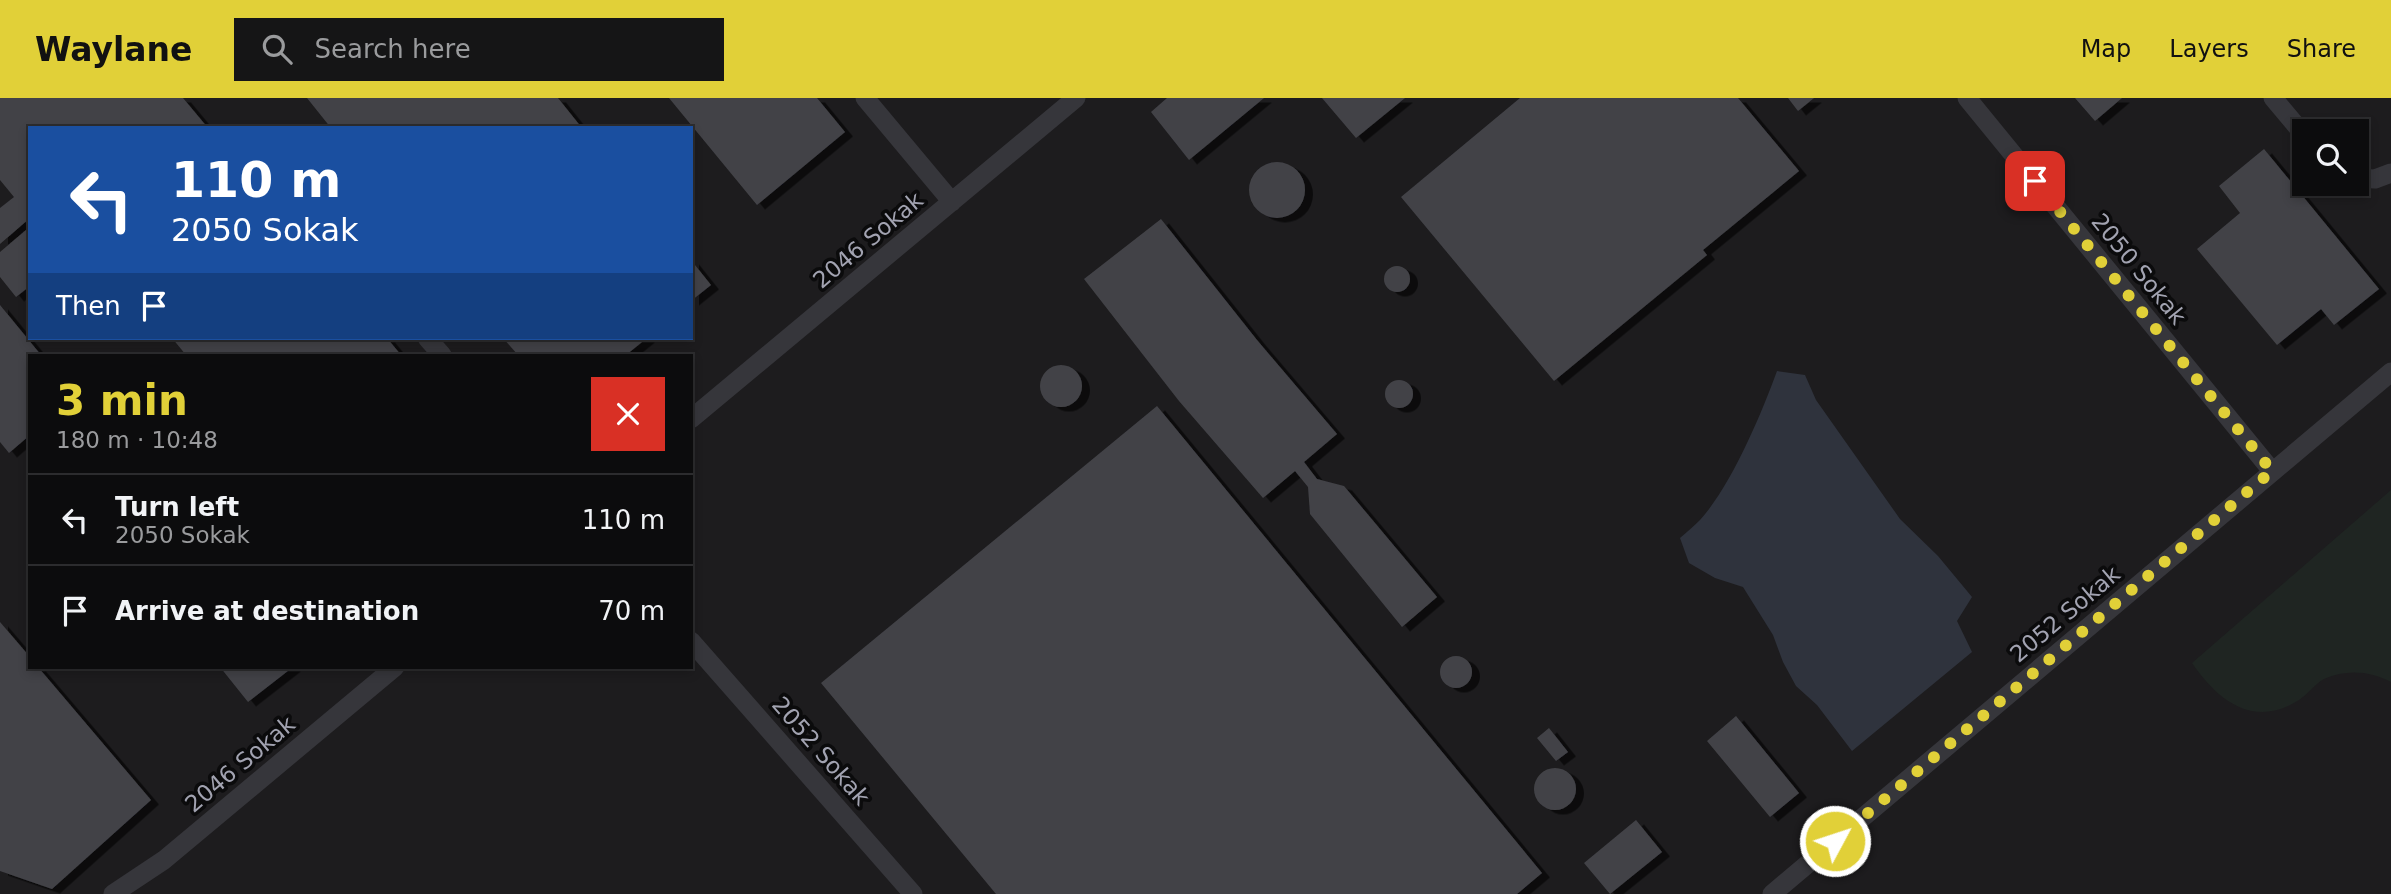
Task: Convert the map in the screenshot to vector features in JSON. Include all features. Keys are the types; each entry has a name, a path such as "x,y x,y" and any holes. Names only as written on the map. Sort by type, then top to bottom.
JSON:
{"lane":[{"path":"865,98 952,202"},
{"name":"2046 Sokak","path":"693,417 1076,98"},
{"name":"2050 Sokak","path":"1967,98 2272,471"},
{"path":"2273,98 2292,121"},
{"path":"2369,178 2391,173"},
{"path":"429,340 441,354"},
{"name":"2052 Sokak","path":"1772,894 2391,372"},
{"name":"2052 Sokak","path":"693,643 913,894"},
{"name":"2046 Sokak","path":"113,894 164,860 393,669"}],"shaded area":[{"path":"0,98 2391,98 2391,894 0,894"},
{"path":"1777,371 1805,375 1816,400 1900,519 1938,556 1972,597 1957,621 1972,652 1852,751 1817,705 1796,686 1773,635 1743,587 1715,578 1689,563 1680,538 1700,520 1723,489 1754,429"},
{"path":"2391,490 2391,682 2375,675 2341,674 2324,679 2299,700 2267,712 2238,707 2213,689 2192,663"}],"building":[{"path":"0,98 183,98 206,126 28,126 28,220 0,244 0,208 14,197 0,180"},
{"path":"307,98 558,98 580,126 329,126"},
{"path":"669,98 817,98 845,132 757,205"},
{"path":"1167,98 1264,98 1189,160 1151,112"},
{"path":"1322,98 1405,98 1356,138"},
{"path":"1520,98 1738,98 1799,171 1703,250 1707,255 1554,381 1401,197"},
{"path":"1788,98 1814,98 1798,111"},
{"path":"2075,98 2122,98 2095,121"},
{"path":"2264,149 2292,183 2292,196 2303,196 2379,289 2334,325 2321,309 2277,345 2197,249 2240,213 2219,186"},
{"path":"1277,162 1288,164 1297,170 1303,179 1303,201 1297,210 1288,216 1277,218 1266,216 1257,210 1251,201 1249,190 1251,179 1257,170 1266,164"},
{"path":"1161,219 1257,340 1337,434 1304,462 1317,479 1344,486 1437,597 1402,627 1310,514 1308,487 1295,471 1263,498 1179,401 1084,279"},
{"path":"26,230 28,232 28,288 16,297 0,277 0,252"},
{"path":"693,262 711,285 693,299"},
{"path":"1397,266 1406,270 1410,279 1406,288 1397,292 1388,288 1384,279 1388,270"},
{"path":"0,305 40,354 28,354 28,437 9,453 0,442"},
{"path":"174,340 389,340 400,354 185,354"},
{"path":"505,340 645,340 627,354 517,354"},
{"path":"1061,365 1076,371 1082,386 1076,401 1061,407 1046,401 1040,386 1046,371"},
{"path":"1399,380 1409,384 1413,394 1409,404 1399,408 1389,404 1385,394 1389,384"},
{"path":"1157,406 1542,873 1517,894 996,894 821,683"},
{"path":"0,622 28,655 28,669 40,669 151,800 52,889 0,871"},
{"path":"1456,656 1467,661 1472,672 1467,683 1456,688 1445,683 1440,672 1445,661"},
{"path":"222,669 290,669 248,702"},
{"path":"1736,716 1799,793 1770,817 1707,741"},
{"path":"1549,728 1568,752 1556,761 1537,738"},
{"path":"1555,768 1570,774 1576,789 1570,804 1555,810 1540,804 1534,789 1540,774"},
{"path":"1636,820 1662,852 1610,894 1584,863"}],"route":[{"path":"1835,841 2272,471 2035,181"}]}
